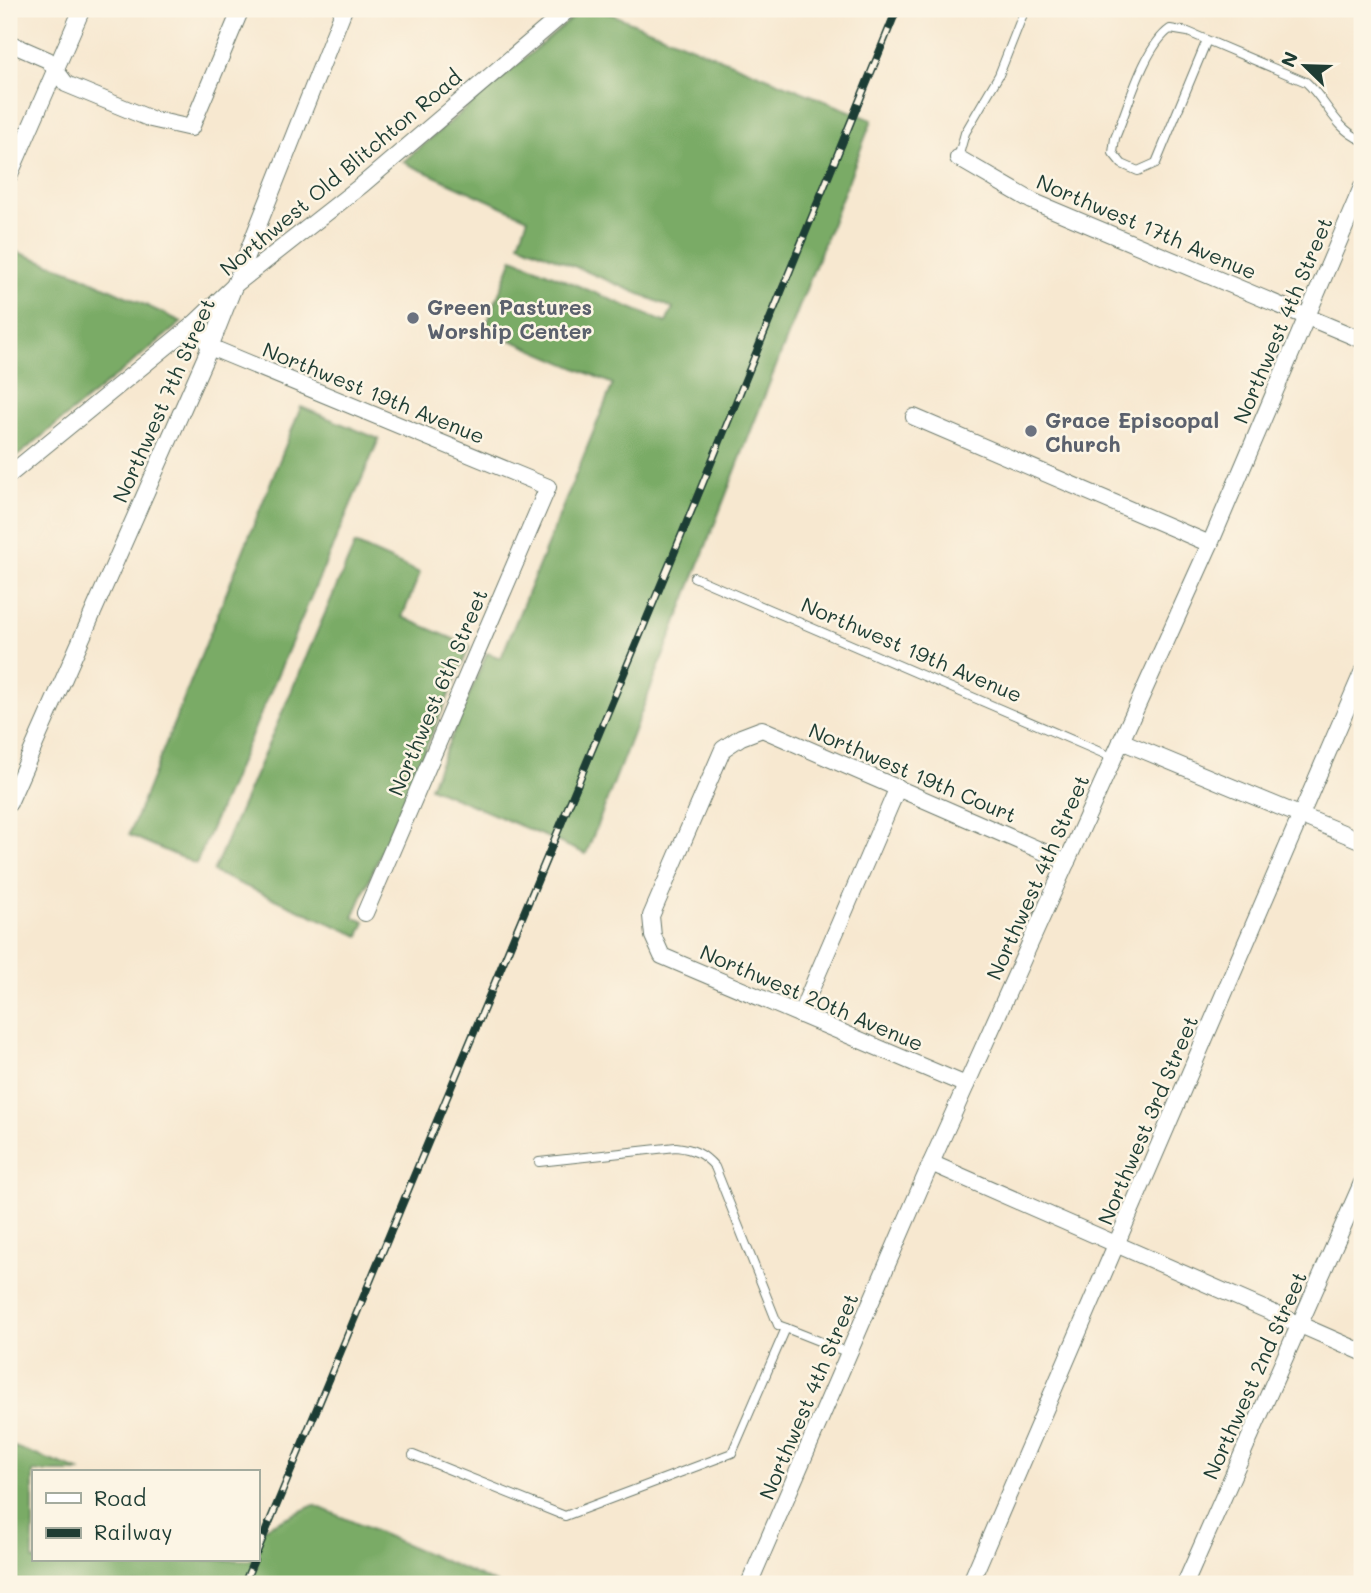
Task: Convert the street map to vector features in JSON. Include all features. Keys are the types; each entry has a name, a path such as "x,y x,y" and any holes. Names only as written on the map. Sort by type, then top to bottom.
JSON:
{"street":[{"path":"9,176 82,9"},
{"path":"9,43 48,61 66,84 151,119 191,128 241,9"},
{"name":"Northwest 7th Street","path":"9,803 210,347 344,9"},
{"name":"Northwest Old Blitchton Road","path":"9,475 194,324 236,284 362,185 569,9"},
{"name":"Northwest 17th Avenue","path":"958,158 1032,201 1362,340"},
{"name":"Northwest 4th Street","path":"749,1584 966,1085 1210,544 1362,187"},
{"path":"194,324 210,347"},
{"name":"Northwest 19th Avenue","path":"210,347 548,486"},
{"path":"914,417 1210,544"},
{"name":"Northwest 6th Street","path":"365,913 548,486"},
{"name":"Northwest 3rd Street","path":"970,1584 1362,673"},
{"name":"Northwest 19th Court","path":"653,936 651,916 723,749 741,737 762,730 1067,862"},
{"path":"1121,741 1362,841"},
{"path":"800,1015 898,787"},
{"name":"Northwest 20th Avenue","path":"653,936 662,956 966,1085"},
{"path":"932,1163 1362,1352"},
{"name":"Northwest 2nd Street","path":"1185,1584 1362,1183"}],"lane":[{"path":"958,158 965,133 999,75 1025,9"},
{"path":"1208,40 1156,163 1138,171 1122,164 1113,153 1115,138 1158,37 1170,29 1188,32 1208,40 1306,82 1319,93 1340,125 1362,140"},
{"name":"Northwest 19th Avenue","path":"694,578 1114,758"},
{"path":"539,1162 676,1147 705,1155 715,1167 778,1325 849,1353"},
{"path":"413,1455 565,1516 732,1453 786,1328"}],"green space":[{"path":"583,9 599,9 872,120 586,854 430,787 487,653 501,658 613,384 485,329 513,258 666,323 673,308 519,243 528,218 403,162"},
{"path":"9,249 78,274 182,322 9,463"},
{"path":"301,407 379,439 196,864 129,835"},
{"path":"355,544 420,573 402,617 470,646 353,917 365,922 359,936 213,872"},
{"path":"9,1445 77,1470 32,1470 32,1562 259,1562 259,1530 314,1505 498,1584 9,1584"}],"railway":[{"path":"259,1547 675,551 897,9"},
{"path":"244,1584 253,1562"}],"place":[{"name":"Green Pastures Worship Center","path":"413,318"},
{"name":"Grace Episcopal Church","path":"1031,431"}]}
